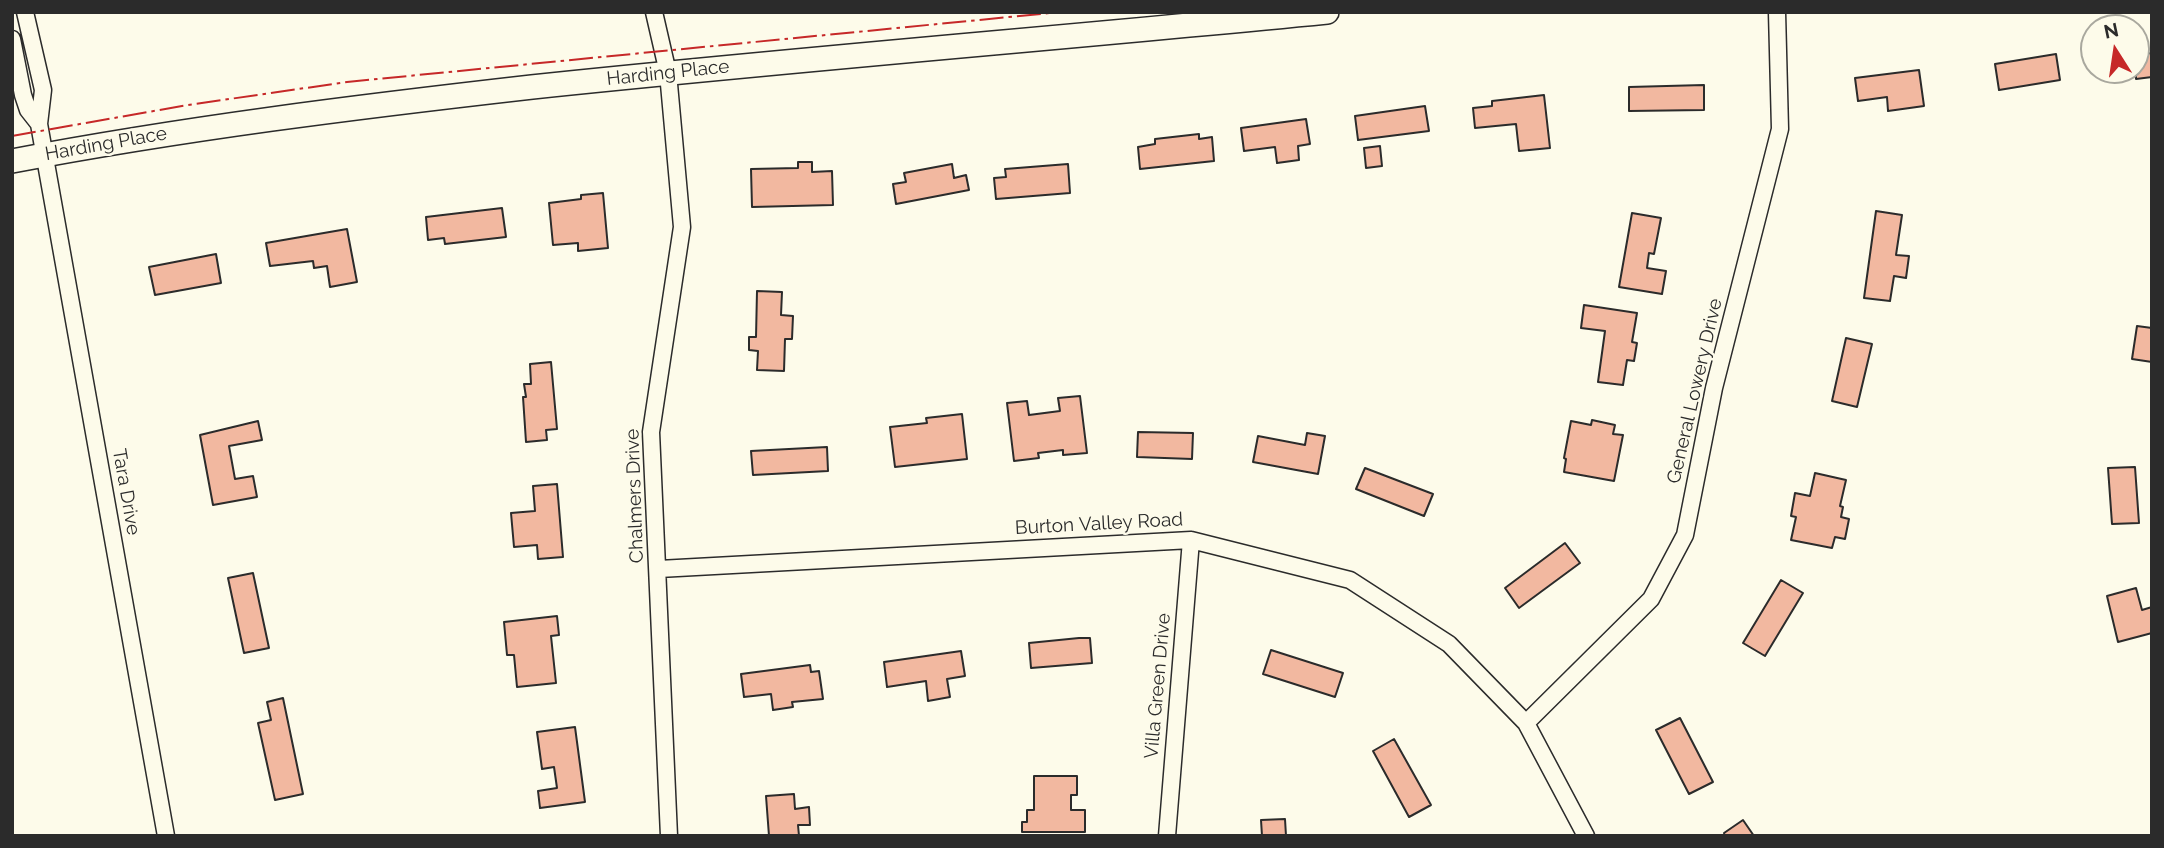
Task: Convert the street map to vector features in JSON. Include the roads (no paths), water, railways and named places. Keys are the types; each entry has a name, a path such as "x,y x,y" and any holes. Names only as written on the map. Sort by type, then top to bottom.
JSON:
{"main road":[{"name":"Harding Place","path":"12,161 286,115 668,73 1327,12"}],"street":[{"path":"25,12 43,90 39,124"},
{"name":"Chalmers Drive","path":"654,12 668,73 682,227 651,432 669,836"},
{"name":"General Lowery Drive","path":"1526,723 1651,599 1685,535 1714,388 1780,129 1777,12"},
{"path":"12,39 23,95 28,110 39,124"},
{"name":"Tara Drive","path":"39,124 166,836"},
{"name":"Burton Valley Road","path":"659,569 1191,540 1350,580 1449,644 1526,723 1586,836"},
{"name":"Villa Green Drive","path":"1167,836 1191,540"}]}
